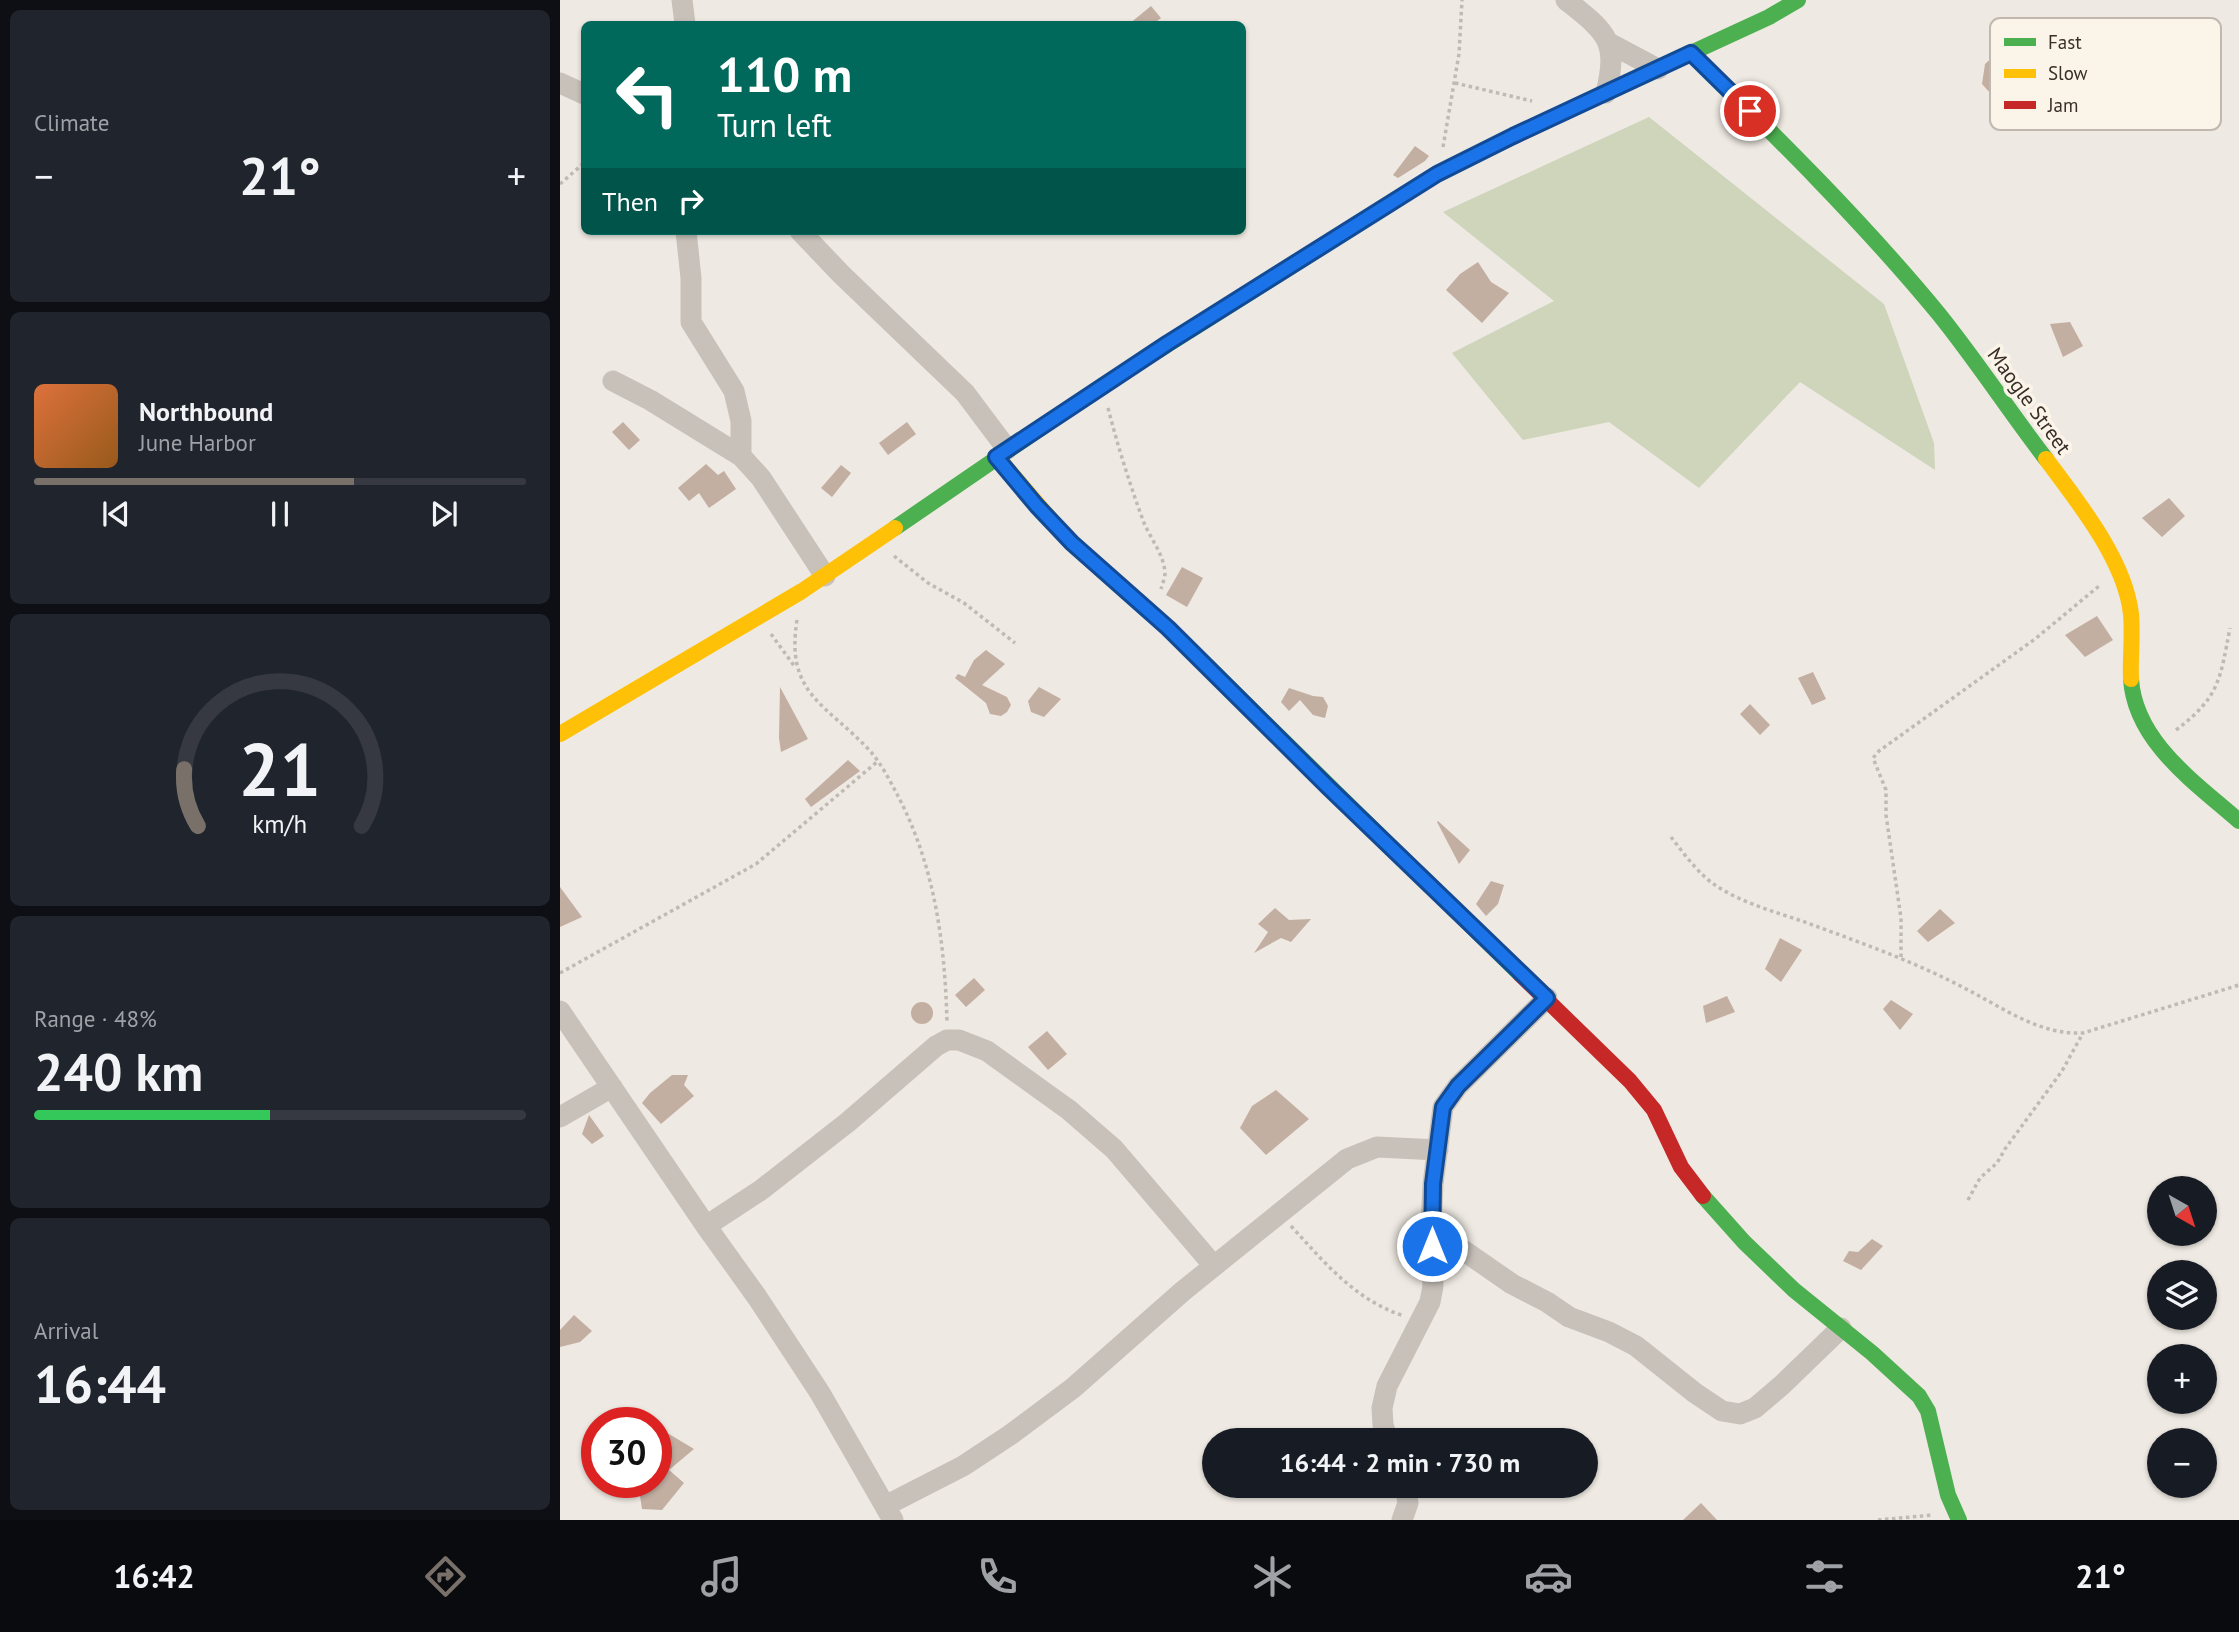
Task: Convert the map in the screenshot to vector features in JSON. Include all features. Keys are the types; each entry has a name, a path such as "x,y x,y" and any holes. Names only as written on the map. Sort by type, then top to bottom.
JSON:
{"street":[{"path":"682,0 685,21"},
{"path":"1566,0 1592,22 1609,43 1658,69"},
{"path":"560,734 802,591 1102,386 1437,174 1769,17 1798,0"},
{"path":"1606,93 1613,58 1609,43"},
{"name":"Maogle Street","path":"1691,53 1847,209 1926,299 1978,365 2093,525 2117,571 2131,613 2129,674 2134,705 2144,726 2157,743 2239,821"},
{"path":"560,83 581,93"},
{"path":"686,235 691,278 691,322 734,391 741,421 741,456"},
{"path":"804,235 965,393 1037,506 1072,543 1153,615 1630,1081 1654,1110 1681,1167 1697,1190 1744,1242 1794,1290 1919,1395 1928,1411 1948,1495 1957,1517"},
{"path":"613,381 650,400 741,456 761,478 825,576"},
{"path":"1384,1428 1382,1408 1387,1386 1430,1302 1433,1286 1431,1228 1443,1107 1458,1086 1547,998"},
{"path":"560,1012 813,1382 889,1513 1010,1435 1073,1388 1214,1266 1347,1159 1377,1147 1438,1150"},
{"path":"706,1226 761,1190 848,1122 936,1045 947,1040 959,1040 987,1051 1069,1110 1114,1149 1214,1266"},
{"path":"560,1117 612,1087"},
{"path":"1431,1228 1512,1284 1569,1317 1609,1332 1636,1346 1722,1411 1740,1414 1755,1408 1840,1328"},
{"path":"1402,1520 1407,1498"}],"path":[{"path":"1437,174 1455,83 1462,0"},
{"path":"1455,83 1535,101"},
{"path":"560,184 581,166"},
{"path":"1102,386 1118,449 1147,530 1159,551 1165,573 1153,615"},
{"path":"876,542 928,583 964,603 1015,643"},
{"path":"1901,957 1901,918 1886,815 1886,790 1873,758 1914,724 2035,639 2117,571"},
{"path":"797,670 795,645 802,591"},
{"path":"759,618 797,670 809,693 851,732 877,762 898,796 919,844 933,886 943,943 947,1040"},
{"path":"2157,743 2190,719 2215,691 2220,680 2230,628"},
{"path":"560,973 756,864 877,762"},
{"path":"1671,837 1701,874 1719,888 1773,911 1901,957 1969,990 2020,1019 2069,1034 2084,1033 2239,985"},
{"path":"1968,1200 1980,1178 1997,1163 2062,1071 2084,1033"},
{"path":"1278,1213 1339,1278 1358,1294 1391,1312 1419,1321"},
{"path":"1878,1520 1957,1517"}],"green space":[{"path":"1649,117 1884,304 1934,443 1935,470 1800,382 1699,488 1609,422 1523,440 1452,353 1554,301 1443,212"}],"building":[{"path":"1151,6 1161,18 1157,21 1133,21"},
{"path":"1990,60 1990,93 1982,84 1985,64"},
{"path":"1415,146 1429,156 1398,178 1393,175"},
{"path":"1478,262 1491,282 1509,293 1482,323 1446,290 1460,274"},
{"path":"2070,322 2083,346 2063,357 2050,324"},
{"path":"623,422 640,440 629,450 612,432"},
{"path":"907,422 916,434 888,455 879,443"},
{"path":"706,464 718,475 724,471 736,489 709,508 699,493 689,501 678,488"},
{"path":"841,465 851,473 832,497 821,488"},
{"path":"2169,498 2185,516 2162,537 2142,518"},
{"path":"1182,567 1203,578 1187,607 1166,595"},
{"path":"2097,616 2113,640 2085,657 2065,635"},
{"path":"986,650 1005,664 982,685 1007,697 1011,705 1001,716 990,714 986,703 955,678 958,674 965,677 974,660"},
{"path":"1813,672 1826,699 1812,705 1798,678"},
{"path":"780,687 808,739 781,752 779,738"},
{"path":"1039,687 1061,699 1044,717 1031,712 1028,701"},
{"path":"1289,688 1323,697 1328,706 1325,718 1313,715 1300,700 1289,711 1281,702"},
{"path":"1750,704 1770,725 1760,735 1740,714"},
{"path":"848,760 860,771 811,807 805,799"},
{"path":"1437,822 1470,850 1459,864"},
{"path":"1491,881 1504,885 1498,904 1486,916 1476,904"},
{"path":"560,887 582,917 560,927"},
{"path":"1275,908 1289,920 1311,919 1291,942 1281,938 1254,953 1268,932 1258,924"},
{"path":"1940,909 1955,923 1928,942 1917,931"},
{"path":"1780,938 1802,950 1781,982 1765,969"},
{"path":"974,978 985,990 966,1007 955,995"},
{"path":"1727,996 1735,1012 1706,1023 1703,1006"},
{"path":"1891,1000 1913,1014 1900,1030 1883,1009"},
{"path":"922,1002 930,1005 933,1013 930,1021 922,1024 914,1021 911,1013 914,1005"},
{"path":"1047,1031 1067,1054 1048,1070 1028,1047"},
{"path":"672,1075 688,1075 684,1085 694,1096 661,1124 642,1103"},
{"path":"1276,1090 1309,1119 1266,1155 1240,1128 1252,1106"},
{"path":"589,1115 604,1136 592,1144 582,1134"},
{"path":"1872,1239 1883,1246 1861,1270 1843,1261 1849,1251 1858,1252"},
{"path":"574,1315 592,1331 580,1342 560,1347 560,1330"},
{"path":"672,1436 694,1449 672,1467"},
{"path":"672,1473 684,1483 672,1498"},
{"path":"640,1498 672,1498 662,1510 642,1509"},
{"path":"1701,1503 1717,1520 1683,1520"}],"traffic: fast":[{"path":"1613,89 1769,17 1798,0"},
{"path":"1691,53 1818,180 1909,279 1952,331 2046,459"},
{"path":"895,528 1102,386 1456,164"},
{"path":"1179,638 1520,974"},
{"path":"2131,679 2135,702 2156,742 2187,776 2239,821"},
{"path":"1703,1196 1744,1242 1794,1290 1872,1353 1919,1396 1928,1411 1948,1495 1959,1520"}],"traffic: slow":[{"path":"997,457 1071,543 1179,638"},
{"path":"2046,459 2098,532 2120,573 2131,614 2131,679"},
{"path":"560,734 802,591 895,528"}],"traffic: jam":[{"path":"1456,164 1613,89"},
{"path":"1520,974 1630,1081 1654,1110 1681,1167 1703,1196"}],"route":[{"path":"1432,1246 1433,1184 1443,1107 1458,1086 1547,998 1168,628 1072,543 996,457 1168,343 1437,174 1691,53 1750,111"}]}
